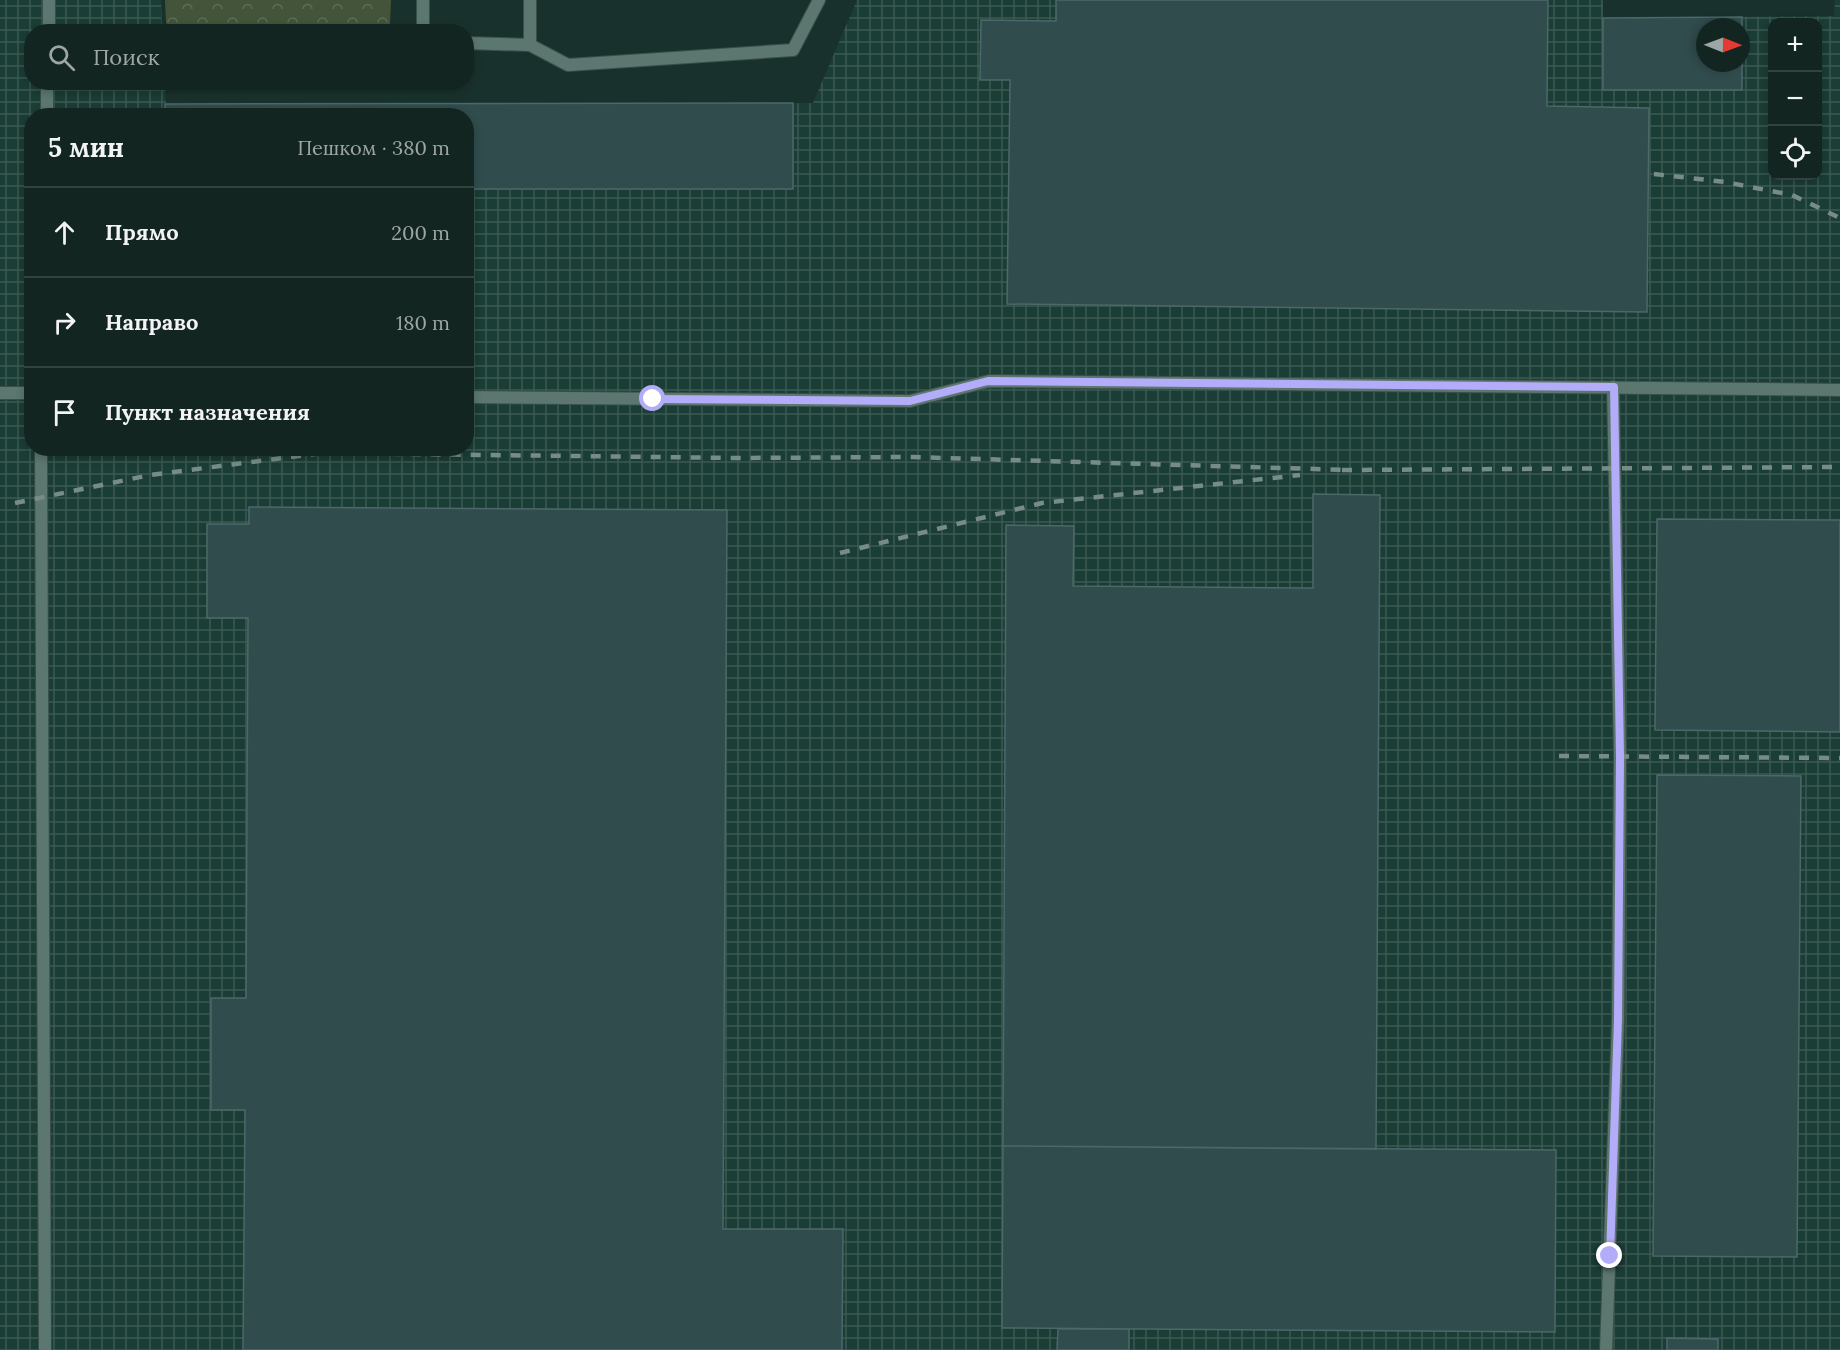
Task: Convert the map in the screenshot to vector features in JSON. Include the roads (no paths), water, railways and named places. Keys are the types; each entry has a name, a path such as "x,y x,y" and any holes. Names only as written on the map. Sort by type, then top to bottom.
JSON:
{"lane":[{"path":"48,24 49,0"},
{"path":"423,0 423,24"},
{"path":"530,0 530,45"},
{"path":"474,43 530,45 568,65 792,50 819,0"},
{"path":"47,90 47,108"},
{"path":"474,397 910,401 988,381 1840,390"},
{"path":"1606,1350 1618,1020 1620,757 1614,387"},
{"path":"0,393 24,393"},
{"path":"41,456 45,1350"}],"railway":[{"path":"1654,174 1725,182 1792,195 1840,218"},
{"path":"474,455 739,458 911,457 1349,470"},
{"path":"15,503 150,475 299,456"},
{"path":"1342,470 1840,467"},
{"path":"840,553 1042,503 1300,475"},
{"path":"1559,756 1840,758"}]}
